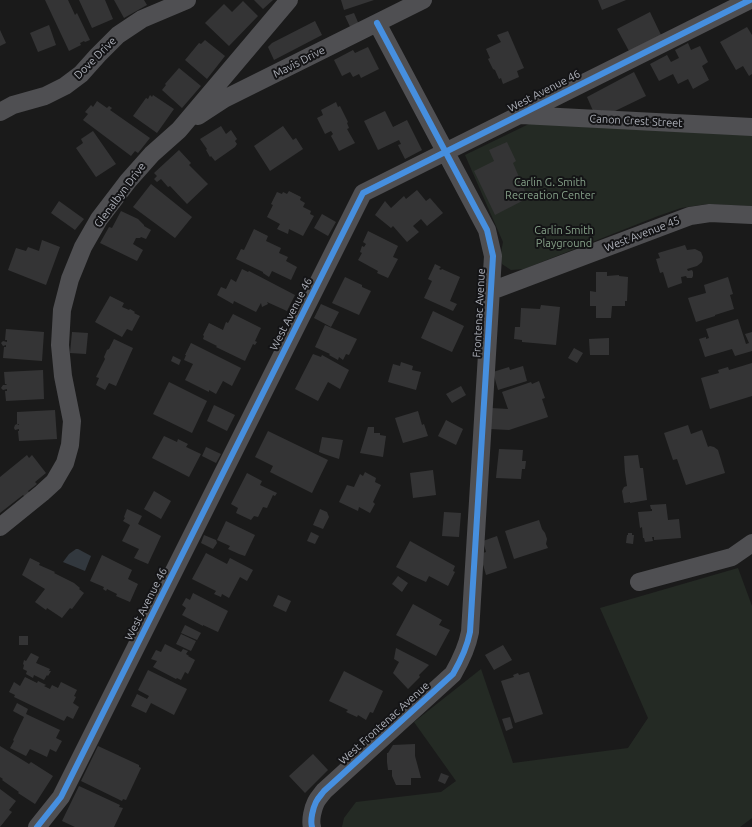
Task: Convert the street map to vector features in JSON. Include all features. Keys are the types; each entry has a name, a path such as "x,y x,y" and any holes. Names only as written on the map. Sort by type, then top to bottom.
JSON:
{"street":[{"name":"Dove Drive","path":"0,112 13,105 45,96 65,86 81,74 118,35 142,19 187,0"},
{"name":"Glenalbyn Drive","path":"0,527 54,482 65,463 70,445 72,421 63,376 60,345 62,310 70,279 83,247 99,219 128,181 152,154 179,130 289,0"},
{"name":"Mavis Drive","path":"179,130 224,100 423,0"},
{"name":"West Avenue 46","path":"37,827 61,797 363,193 750,0"},
{"name":"Frontenac Avenue","path":"377,23 488,230 493,256 470,632"},
{"name":"Canon Crest Street","path":"519,115 752,127"},
{"name":"West Avenue 45","path":"491,291 690,216 710,213 752,215"},
{"path":"639,582 732,557 752,543"},
{"name":"West Frontenac Avenue","path":"312,827 311,824 316,801 324,791 453,674 468,644 470,632"}],"green space":[{"name":"Carlin G. Smith Recreation Center","path":"531,123 752,134 752,206 707,204 681,208 524,269 511,270 502,264 501,253 503,242 465,155"},
{"path":"738,568 752,606 752,818 740,827 342,827 344,818 356,802 441,792 456,781 414,722 481,669 513,763 628,748 648,718 600,608"}],"shaded area":[{"path":"76,549 91,556 85,571 63,562 69,554"}],"building":[{"path":"45,0 68,0 75,15 77,13 90,40 80,43 81,45 69,51"},
{"path":"79,0 105,0 113,19 92,28"},
{"path":"114,0 144,0 147,5 124,18"},
{"path":"254,0 273,0 263,9"},
{"path":"341,0 374,0 344,10"},
{"path":"598,0 626,0 602,10"},
{"path":"243,1 258,16 229,46 205,23 224,4 232,12"},
{"path":"650,12 661,35 629,51 617,29"},
{"path":"354,13 360,27 352,31 345,16"},
{"path":"315,21 322,35 274,60 268,47 272,43"},
{"path":"49,25 56,45 38,52 30,33"},
{"path":"747,27 752,35 752,74 749,76 743,66 736,70 720,42"},
{"path":"0,30 6,43 0,46"},
{"path":"508,31 524,68 517,71 519,77 503,84 501,78 499,79 488,59 490,58 486,49 501,42 497,35"},
{"path":"205,40 225,56 207,79 185,60 199,43 201,44"},
{"path":"688,43 691,50 700,46 708,62 702,66 709,80 693,89 688,79 678,84 673,74 659,81 650,64 667,55 671,62 679,58 675,50"},
{"path":"368,47 379,69 361,78 359,74 353,77 350,72 342,76 334,60 353,50 355,53"},
{"path":"179,68 201,86 182,108 162,90 166,85 165,84"},
{"path":"634,72 646,96 615,111 602,110 594,113 587,97"},
{"path":"150,95 152,97 153,95 174,109 157,133 133,116 146,98 148,99"},
{"path":"97,101 107,108 109,106 112,108 110,110 150,138 138,153 135,151 131,156 83,120 88,114 85,112 91,105 93,107"},
{"path":"336,102 338,107 340,106 348,122 349,128 347,129 355,143 339,151 331,136 333,134 331,131 325,134 317,118 323,115 321,110"},
{"path":"385,111 393,127 407,120 422,150 405,159 398,145 401,144 399,140 378,150 364,121"},
{"path":"221,126 226,134 231,130 237,139 235,141 237,144 215,161 211,156 210,157 206,150 207,149 200,139"},
{"path":"283,126 293,140 296,138 303,149 270,171 254,146"},
{"path":"93,131 116,164 96,177 76,148 83,143 81,139"},
{"path":"507,142 516,161 513,163 528,198 495,215 474,171 494,161 489,150"},
{"path":"179,150 191,163 189,165 208,184 187,204 161,179 157,182 154,179 157,176 154,173"},
{"path":"151,184 192,217 175,238 133,207"},
{"path":"417,190 426,201 430,198 443,213 427,226 421,219 413,226 419,232 407,242 393,226 391,228 375,215 385,201 391,208 404,196 406,199"},
{"path":"289,191 301,197 300,200 305,203 303,207 311,211 310,214 314,216 303,236 289,229 288,234 277,229 280,224 267,217 277,192 287,194"},
{"path":"59,201 84,219 75,230 51,213"},
{"path":"121,211 138,219 144,226 151,230 146,239 141,237 136,238 133,244 143,250 137,261 100,243 109,227 112,228"},
{"path":"322,214 336,222 328,236 314,228"},
{"path":"254,229 268,236 266,241 281,248 279,253 288,257 286,261 297,267 291,280 272,271 269,277 263,272 236,259 241,249 244,250"},
{"path":"368,231 398,246 393,257 398,259 388,278 377,273 378,271 358,260 362,253 360,252 362,246 364,247 366,244 363,242"},
{"path":"42,240 60,247 46,285 8,270 16,248 26,251 28,247 39,251"},
{"path":"685,245 687,250 695,249 701,252 703,257 702,262 697,266 687,269 688,271 692,270 692,278 687,278 686,276 681,277 682,283 668,288 663,272 660,273 656,259 660,258 658,253"},
{"path":"435,264 441,267 439,269 460,277 450,301 457,304 453,311 424,298 432,281 428,279"},
{"path":"242,269 248,272 249,271 295,295 287,311 267,302 268,304 262,307 261,303 256,312 234,301 233,304 217,295 221,287 226,289 231,279 236,282"},
{"path":"596,272 607,272 607,276 619,275 628,277 627,301 625,301 625,306 612,306 611,318 596,318 596,306 590,306 590,291 596,292"},
{"path":"345,277 371,291 359,315 332,303"},
{"path":"728,277 733,294 730,295 734,309 696,322 688,298 706,293 704,285"},
{"path":"110,296 124,303 122,307 129,310 130,309 140,316 132,331 127,329 122,337 95,322"},
{"path":"321,304 339,312 331,327 314,318"},
{"path":"541,305 560,307 556,345 522,342 522,340 514,339 515,327 520,327 521,308 540,309"},
{"path":"433,311 464,326 452,352 421,338"},
{"path":"233,314 261,328 255,341 257,342 255,345 253,344 245,361 203,339 203,335 209,323 223,330 226,322 228,323"},
{"path":"738,319 746,344 749,343 745,334 752,332 752,351 735,356 732,349 705,357 699,339 706,337 706,339 709,338 706,329"},
{"path":"325,325 357,339 349,355 346,354 343,360 339,357 338,360 329,355 330,354 315,347"},
{"path":"6,329 44,332 42,361 3,358 4,347 6,347 6,345 3,346 1,343 3,341 7,342 7,340 5,340"},
{"path":"72,332 88,333 86,354 70,353"},
{"path":"609,338 609,355 590,355 589,339"},
{"path":"114,339 133,348 116,386 109,383 105,390 96,385 99,378 96,377 105,359 104,357 107,350"},
{"path":"191,343 241,368 232,386 223,381 216,394 185,380 193,364 184,360"},
{"path":"574,348 583,353 577,363 568,358"},
{"path":"313,354 321,357 322,355 349,370 340,389 328,382 318,401 295,389"},
{"path":"173,356 181,360 179,365 171,361"},
{"path":"401,362 413,366 412,370 421,372 416,390 388,382 393,364 400,366"},
{"path":"752,363 752,396 710,409 701,378 719,373 718,370 728,367 729,370"},
{"path":"523,366 527,381 498,390 493,372 509,367 510,370"},
{"path":"43,370 44,399 6,401 5,391 7,391 7,389 3,390 1,388 3,385 7,384 5,384 4,372"},
{"path":"539,381 545,398 542,399 548,417 509,430 490,429 491,408 508,409 502,392 531,382 532,384"},
{"path":"169,382 207,401 192,433 153,414"},
{"path":"461,386 466,395 452,403 446,394"},
{"path":"214,405 235,415 227,431 207,421"},
{"path":"55,410 57,439 19,441 19,429 15,430 14,428 17,424 17,412"},
{"path":"418,411 422,425 424,424 428,436 403,443 395,418"},
{"path":"446,420 463,429 456,445 438,436"},
{"path":"688,425 691,434 702,430 708,447 714,447 718,450 725,473 686,485 677,459 673,460 664,433"},
{"path":"368,427 374,427 374,433 380,433 380,435 386,436 383,457 360,453"},
{"path":"268,431 328,460 312,493 270,472 273,466 255,457"},
{"path":"164,436 177,442 178,439 188,444 186,447 201,454 189,477 152,458"},
{"path":"322,437 343,440 339,459 319,452"},
{"path":"206,447 221,454 216,463 202,456"},
{"path":"499,449 523,450 522,461 526,461 525,469 522,469 521,479 496,478"},
{"path":"27,455 29,458 32,455 46,473 35,482 37,484 28,491 30,494 25,497 23,495 0,513 0,477"},
{"path":"638,455 640,468 643,468 647,500 624,503 622,491 624,487 627,486 624,456"},
{"path":"433,470 436,495 413,498 410,473"},
{"path":"365,472 376,478 375,482 381,485 373,502 375,504 370,513 359,507 358,511 339,502 347,485 354,487 360,474 363,476"},
{"path":"247,473 262,481 260,485 277,493 275,496 273,495 267,508 263,507 258,517 254,516 251,520 236,513 238,508 231,504"},
{"path":"154,491 171,501 161,519 144,509"},
{"path":"666,504 668,520 679,519 681,538 654,540 654,537 652,537 653,541 645,542 642,527 640,528 638,512 652,511 650,505"},
{"path":"127,509 142,516 138,524 161,536 148,564 134,558 139,549 122,541 130,525 123,521"},
{"path":"320,509 327,512 329,517 323,529 313,525"},
{"path":"444,512 461,513 459,537 442,536"},
{"path":"539,520 547,539 546,544 548,548 514,559 505,531"},
{"path":"226,521 255,535 245,556 228,549 230,546 217,540"},
{"path":"311,532 319,536 315,544 307,541"},
{"path":"628,533 632,533 632,535 634,535 633,544 626,543"},
{"path":"204,535 216,540 217,543 213,549 201,543"},
{"path":"497,536 507,568 486,575 480,554 486,552 483,541"},
{"path":"410,541 455,566 453,571 455,572 448,586 429,576 426,582 396,567"},
{"path":"206,553 227,564 230,558 253,570 247,581 240,577 229,598 222,594 221,597 214,594 216,591 192,579"},
{"path":"102,555 132,570 128,579 138,584 130,602 116,596 117,594 107,589 106,591 103,589 104,587 90,581"},
{"path":"30,558 40,563 39,565 74,583 84,593 72,609 70,608 62,618 47,608 46,610 35,602 45,589 22,575"},
{"path":"398,576 408,583 402,592 392,584"},
{"path":"193,593 228,611 218,632 182,615 186,608 182,605 186,598 190,600"},
{"path":"278,595 291,601 286,612 273,606"},
{"path":"413,604 442,620 439,625 450,630 436,656 396,635"},
{"path":"185,625 201,633 197,640 181,633"},
{"path":"181,634 196,641 191,651 176,644"},
{"path":"19,636 28,636 28,645 19,645"},
{"path":"165,644 181,652 183,649 188,651 186,654 195,660 188,674 185,672 181,680 153,667 157,661 151,659 156,650 161,652"},
{"path":"503,645 512,660 494,670 485,655"},
{"path":"396,648 429,665 408,689 393,673 399,662 394,659"},
{"path":"31,653 39,657 36,663 50,669 49,671 51,671 44,680 34,675 33,678 26,674 27,671 23,669 24,660 26,661"},
{"path":"148,670 187,689 174,715 151,703 146,713 131,706 137,694 147,699 149,696 138,690"},
{"path":"344,671 383,691 373,713 370,712 366,720 358,715 357,717 346,712 348,710 329,701"},
{"path":"529,672 543,714 515,723 501,681 514,677 513,675 518,673 519,675"},
{"path":"25,677 37,683 38,681 50,689 52,685 58,688 61,682 77,690 73,703 79,707 73,719 67,716 64,721 14,697 15,695 9,692 14,682 20,686"},
{"path":"17,703 28,709 26,714 60,730 56,738 62,741 56,752 50,749 47,757 30,749 26,756 10,748 24,717 13,711"},
{"path":"510,717 513,728 506,731 502,719"},
{"path":"415,744 415,756 421,778 411,778 411,785 396,785 392,776 392,770 388,770 387,753 393,745"},
{"path":"0,746 29,764 31,762 53,776 35,804 18,793 19,792 0,777"},
{"path":"98,746 139,765 141,768 126,800 123,799 122,801 81,781"},
{"path":"313,754 328,770 305,793 289,776"},
{"path":"441,773 449,776 445,784 438,781"},
{"path":"79,786 120,805 119,807 123,808 114,827 75,827 62,821"},
{"path":"0,789 16,801 9,810 12,812 0,827"}],"cycle path":[{"path":"37,827 61,797 363,193 750,0"},
{"path":"312,827 311,824 314,807 324,791 453,674 459,664 470,632 493,256 487,230 377,23"}],"park label":[{"name":"Carlin Smith Playground","path":"564,236"}]}
